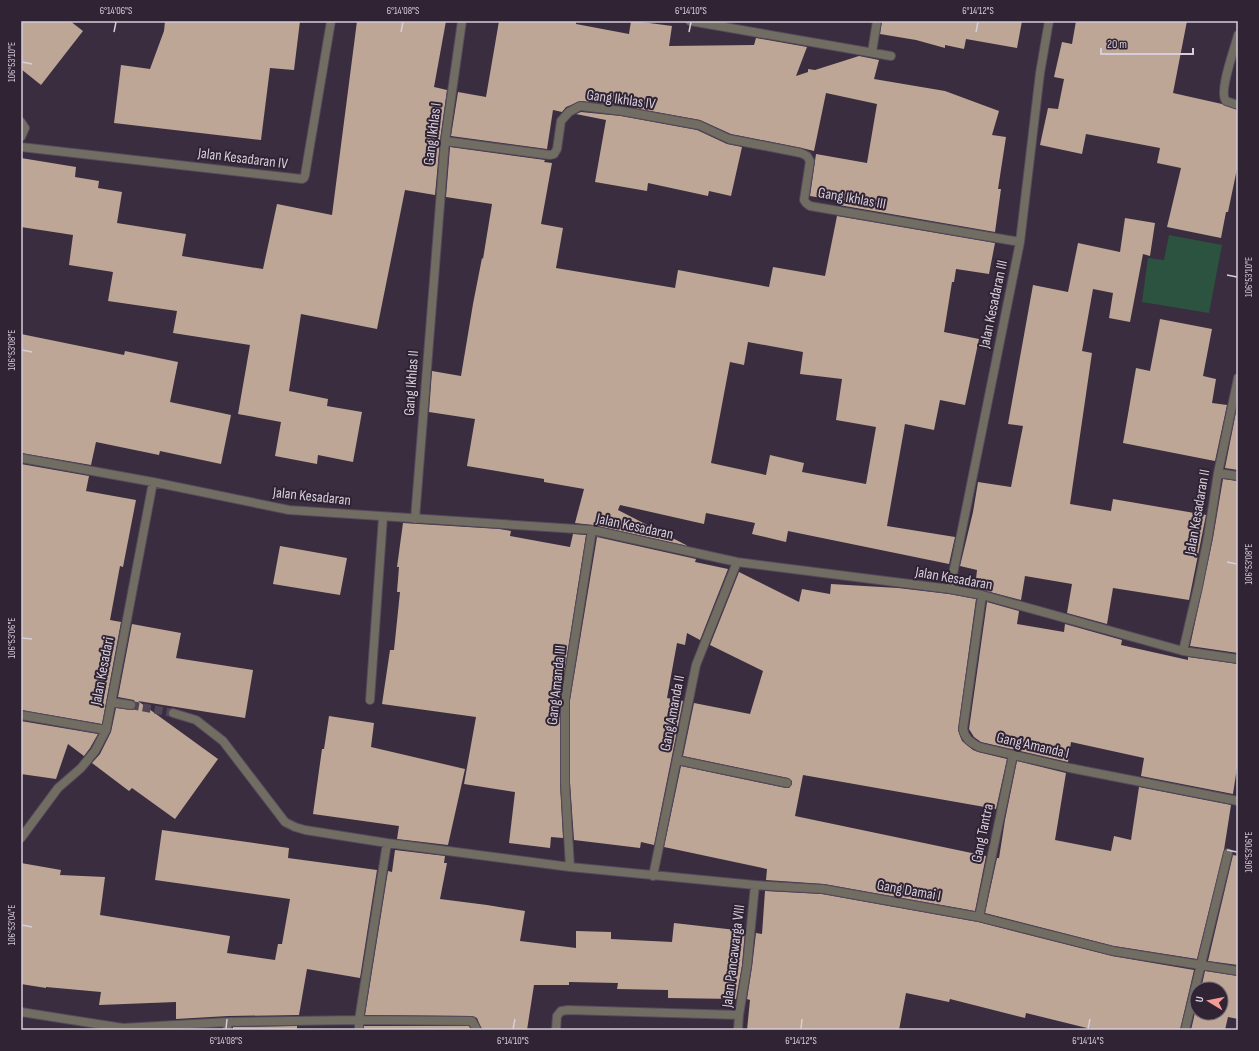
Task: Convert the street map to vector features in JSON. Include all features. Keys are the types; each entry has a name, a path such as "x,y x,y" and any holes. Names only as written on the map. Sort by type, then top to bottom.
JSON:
{"street":[{"name":"Jalan Kesadaran IV","path":"21,147 302,179 305,175 331,21"},
{"name":"Gang Ikhlas I","path":"435,250 445,140 462,21"},
{"path":"690,21 891,56"},
{"path":"872,52 877,21"},
{"name":"Jalan Kesadaran III","path":"950,590 1020,242 1040,73 1049,21"},
{"path":"1238,35 1224,84 1223,95 1226,101 1238,105"},
{"name":"Gang Ikhlas IV","path":"445,140 550,155 554,154 557,149 561,121 569,112 580,106 622,111 699,125 729,139"},
{"path":"21,122 25,128 21,137"},
{"name":"Gang Ikhlas III","path":"729,139 801,153 807,156 810,161 804,200 810,206 1020,242"},
{"name":"Gang Ikhlas II","path":"415,518 435,250"},
{"name":"Jalan Kesadaran II","path":"1183,651 1204,559 1218,473 1238,378"},
{"name":"Jalan Kesadaran","path":"21,458 152,482 289,510 592,530 737,562 982,595 1183,651 1238,659"},
{"path":"1218,473 1238,476"},
{"name":"Jalan Kesadari","path":"21,838 58,788 81,768 95,752 106,730 152,482"},
{"path":"370,700 383,517"},
{"name":"Gang Amanda III","path":"570,867 565,783 565,700 592,530"},
{"name":"Gang Amanda II","path":"653,876 696,665 737,562"},
{"name":"Gang Amanda I","path":"982,595 963,729 969,742 979,747 1013,756 1238,801"},
{"path":"111,702 131,705"},
{"name":"Gang Damai I","path":"173,714 196,720 223,741 285,822 306,830 387,843 570,867 755,885 823,889 979,917 1113,951 1238,971"},
{"path":"21,715 106,730"},
{"name":"Gang Tantra","path":"979,917 1013,756"},
{"path":"677,760 787,783"},
{"path":"359,1030 359,1020 387,843"},
{"path":"1185,1030 1228,853"},
{"name":"Jalan Pancawarga VIII","path":"738,1030 747,966 755,885"},
{"path":"556,1030 557,1016 561,1011 568,1010 739,1015"},
{"path":"21,1012 123,1028 228,1026 359,1020 472,1021 476,1030"}],"green space":[{"path":"1169,235 1222,245 1209,313 1142,302 1148,258 1164,260"}],"building":[{"path":"21,21 70,21 83,31 41,85 21,69"},
{"path":"165,21 300,21 294,70 270,68 261,140 114,123 121,65 150,69 164,31"},
{"path":"357,21 446,21 434,87 447,90 440,140 435,195 405,190 377,329 301,314 289,391 328,399 327,406 362,412 353,462 318,455 317,464 275,456 281,422 238,414 250,345 173,333 177,311 108,301 113,272 69,265 73,235 21,227 21,158 76,167 75,177 99,181 98,188 122,192 117,223 186,234 182,256 263,269 277,204 332,215"},
{"path":"499,21 576,21 576,24 629,34 631,21 634,21 672,26 669,46 754,45 756,38 807,47 796,76 808,72 808,69 815,70 859,56 879,60 874,79 945,91 999,111 992,135 1006,137 998,189 1001,189 995,232 839,205 840,201 810,196 816,154 867,163 877,104 826,93 814,151 731,134 700,120 623,106 581,101 566,107 562,112 553,110 547,149 451,136 458,92 486,97"},
{"path":"882,21 1022,21 1017,48 966,39 964,49 945,45 945,48 916,40 880,34"},
{"path":"1076,21 1187,21 1173,93 1222,104 1238,110 1238,164 1221,238 1167,227 1181,168 1157,163 1160,148 1086,134 1082,154 1040,145 1048,108 1058,109 1064,79 1054,77 1062,42 1072,44"},
{"path":"581,112 621,116 697,130 727,144 742,147 731,196 709,191 708,196 648,183 647,191 595,182 606,120 576,114"},
{"path":"450,147 545,160 544,162 552,163 541,224 563,228 556,268 675,288 678,270 769,287 773,267 825,276 837,216 995,243 989,274 956,269 954,282 952,282 944,332 979,339 965,405 940,400 934,430 905,424 887,526 955,537 949,564 788,531 786,542 752,534 755,523 706,513 704,524 620,505 618,510 688,546 593,525 575,523 584,489 544,482 544,479 467,466 475,419 429,412 432,371 461,376 492,204 446,197","holes":["748,342 803,352 800,374 842,379 836,420 876,427 866,484 802,472 804,463 770,455 766,475 711,463 730,362 744,365"]},
{"path":"1125,218 1155,223 1150,256 1143,254 1130,322 1109,318 1113,293 1093,289 1082,351 1092,353 1070,504 1111,511 1113,499 1206,515 1189,600 1113,588 1107,624 1067,613 1072,584 1025,576 1021,600 975,588 977,570 960,566 973,512 978,482 1011,487 1023,426 1008,424 1033,285 1068,292 1078,243 1120,252"},
{"path":"1160,319 1212,329 1203,376 1216,379 1212,403 1227,405 1215,461 1123,443 1136,368 1150,371"},
{"path":"21,334 124,355 125,351 178,362 170,402 231,415 221,464 160,451 159,455 96,442 91,465 21,453"},
{"path":"1238,407 1238,470 1225,468"},
{"path":"21,464 89,476 86,491 136,500 123,567 120,566 110,620 121,622 102,724 21,710"},
{"path":"1223,479 1238,481 1238,653 1190,646 1213,538"},
{"path":"403,523 499,529 511,531 510,536 570,547 573,534 586,535 560,700 560,783 563,838 551,837 550,848 509,843 515,792 464,784 476,717 382,704 390,650 394,650 400,592 397,592 399,567 397,567"},
{"path":"597,537 696,559 695,562 728,569 700,640 687,633 685,645 677,643 667,698 683,701 654,845 641,842 640,848 574,840 570,783 570,700"},
{"path":"280,546 347,558 340,595 273,584"},
{"path":"739,572 799,602 802,589 830,594 831,584 898,588 976,599 958,730 962,741 973,750 1007,759 996,809 803,775 795,816 986,856 975,911 824,884 766,880 767,869 664,847 681,766 786,788 789,788 792,784 792,781 788,778 683,756 694,703 750,714 763,671 710,645"},
{"path":"987,602 1019,611 1017,624 1064,632 1065,624 1122,640 1121,645 1188,660 1188,657 1238,664 1238,761 1233,794 1141,776 1144,758 1071,742 1068,762 981,742 974,737 969,729"},
{"path":"132,624 181,633 176,658 253,670 245,718 138,701 218,759 175,819 132,788 129,791 92,763 100,754 111,732 116,708 133,710 136,706 134,700 118,697"},
{"path":"329,716 374,723 371,747 465,769 448,845 397,839 399,826 313,814 322,749 324,749"},
{"path":"21,721 98,734 84,756 68,744 56,779 21,774"},
{"path":"1017,761 1066,773 1055,840 1111,851 1114,836 1131,840 1139,787 1231,805 1224,850 1197,959 1114,946 985,913 997,858 999,858"},
{"path":"162,830 289,848 288,858 377,870 360,978 307,969 299,1015 228,1016 176,1019 176,1002 99,1005 101,992 46,988 21,984 21,863 61,870 60,875 105,877 100,915 230,936 227,953 275,960 278,944 282,944 290,899 155,880"},
{"path":"395,850 445,856 444,863 447,863 440,899 525,911 520,941 576,948 576,931 611,932 611,939 672,942 674,923 745,931 742,965 736,999 668,998 668,990 617,989 618,983 569,982 569,985 534,985 527,1030 482,1030 477,1018 472,1016 365,1015 388,871 392,872"},
{"path":"1233,855 1238,856 1238,965 1208,961"},
{"path":"765,891 822,894 978,922 1112,956 1194,970 1191,981 1189,981 1189,991 1180,1030 1095,1030 1026,1013 1025,1018 950,999 949,1002 906,993 899,1030 747,1030 750,1000 747,999 756,933 762,934"},
{"path":"1205,971 1238,976 1238,1019 1229,1017 1229,981 1203,981"},
{"path":"1193,1021 1227,1021 1225,1030 1191,1030"},
{"path":"297,1026 297,1030 233,1030 233,1027"},
{"path":"364,1026 469,1026 471,1030 364,1030"}],"tunnel":[{"path":"131,705 173,713"}]}
